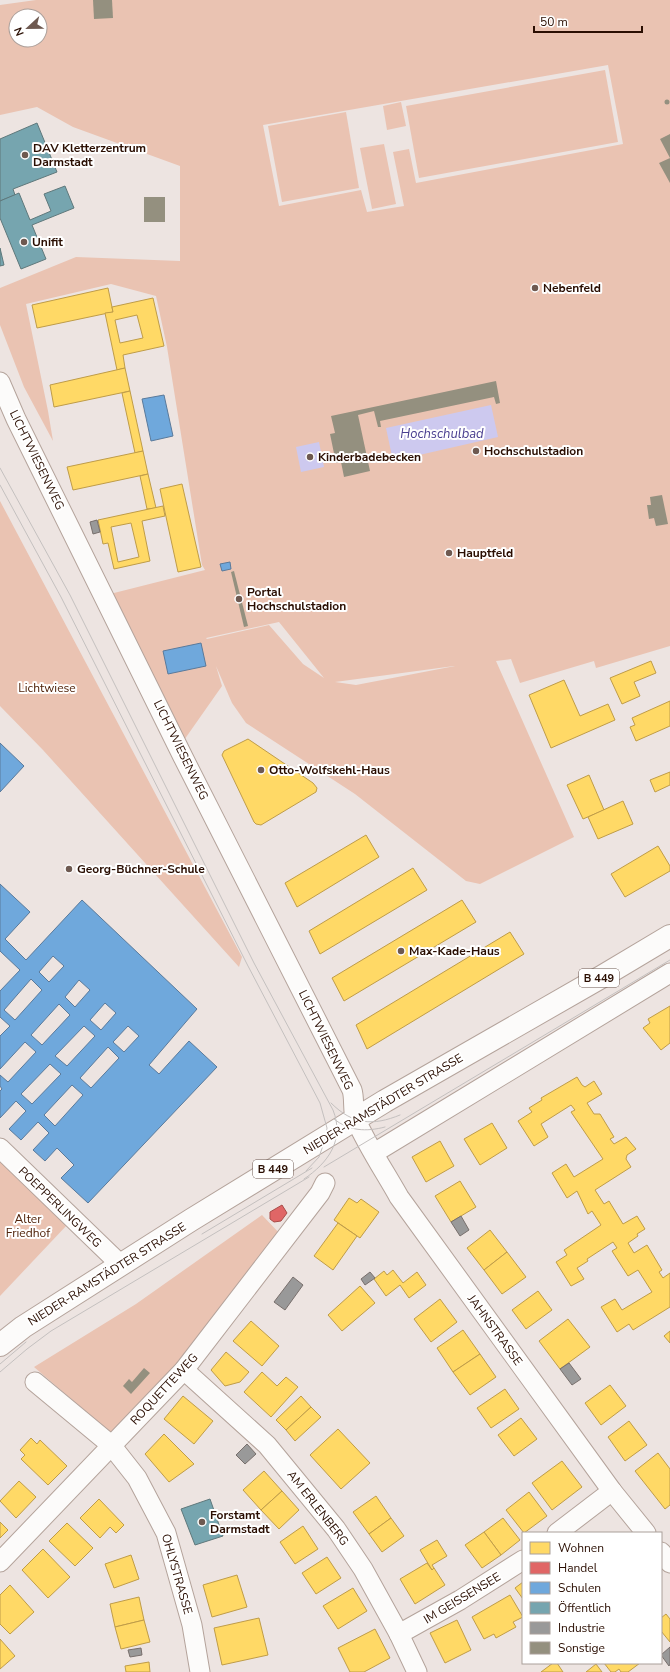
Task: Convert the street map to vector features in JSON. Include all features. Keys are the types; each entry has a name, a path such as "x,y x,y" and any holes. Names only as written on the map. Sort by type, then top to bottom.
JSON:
{"main road":[{"name":"NIEDER-RAMSTÄDTER STRASSE","path":"0,1345 23,1327 191,1220 355,1119 670,936"}],"street":[{"name":"LICHTWIESENWEG","path":"0,382 16,418 184,757 352,1090 355,1119"},
{"path":"374,1153 670,973"},
{"name":"JAHNSTRASSE","path":"355,1119 399,1197 612,1491 645,1532"},
{"name":"POEPPERLINGWEG","path":"0,1148 121,1265"},
{"name":"ROQUETTEWEG","path":"0,1562 184,1370 320,1193 325,1183"},
{"name":"AM ERLENBERG","path":"184,1370 267,1445 336,1529 364,1569 399,1634 417,1672"},
{"name":"OHLYSTRASSE","path":"35,1382 112,1445 137,1478 166,1533 192,1625 200,1672"},
{"path":"559,1532 612,1491"},
{"path":"662,1553 670,1563"},
{"name":"IM GEISSENSEE","path":"399,1634 460,1600 522,1561"}],"green space":[{"path":"36,0 670,0 670,646 596,668 594,661 520,683 511,659 496,661 574,837 480,884 466,881 355,794 246,723 232,703 216,666 222,686 182,743 110,594 205,570 202,565 167,347 156,296 111,284 26,304 53,441 24,387 0,325 0,288 76,257 180,261 180,166 73,127 37,107 0,115 0,5","holes":["608,65 623,144 416,183 409,149 393,152 404,206 367,212 361,190 279,206 263,125","279,622 324,678 303,664 269,625 206,638","455,666 356,685 335,682"]},
{"path":"605,70 618,142 419,178 406,106"},
{"path":"401,102 406,126 387,130 383,106"},
{"path":"346,112 359,188 282,202 268,126"},
{"path":"384,144 396,204 372,209 360,148"},
{"name":"Lichtwiese","path":"0,501 242,957 239,967 43,750 0,706"},
{"name":"Alter Friedhof","path":"0,1160 67,1225 0,1296"},
{"path":"262,1215 282,1236 180,1366 111,1433 34,1367 136,1304"}],"water":[{"name":"Hochschulbad","path":"491,405 498,437 393,461 386,428"},
{"name":"Kinderbadebecken","path":"319,442 324,467 301,472 296,447"}],"building: Wohnen":[{"path":"108,288 113,312 37,328 32,305"},
{"path":"153,298 164,346 123,355 125,368 117,370 105,313 113,312 112,307","holes":["137,315 143,338 120,343 115,320"]},
{"path":"125,368 130,391 54,407 50,385"},
{"path":"130,391 143,451 135,453 122,393"},
{"path":"143,451 148,474 73,490 67,467"},
{"path":"148,474 156,508 147,509 140,476"},
{"path":"182,484 201,567 178,572 160,489"},
{"path":"163,506 165,516 142,521 150,561 114,569 108,543 103,544 98,520","holes":["131,523 139,557 118,562 111,527"]},
{"path":"651,661 656,673 634,682 640,696 622,704 610,678"},
{"path":"564,680 580,716 608,704 615,720 551,748 529,695"},
{"path":"670,701 670,726 636,741 630,727 635,725 632,718"},
{"name":"Otto-Wolfskehl-Haus","path":"248,739 313,783 317,788 316,792 261,825 254,822 222,755 224,751"},
{"path":"670,772 670,785 655,792 650,780"},
{"path":"589,775 604,810 583,819 567,785"},
{"path":"623,801 633,824 598,839 588,817"},
{"path":"366,835 379,857 297,907 285,883"},
{"path":"658,846 670,866 670,871 625,897 611,874"},
{"path":"413,868 427,890 320,954 309,931"},
{"name":"Max-Kade-Haus","path":"462,900 476,922 344,1001 332,978"},
{"path":"510,932 524,954 367,1049 356,1025"},
{"path":"670,1006 670,1043 661,1050 643,1028 650,1023 648,1019"},
{"path":"577,1077 585,1087 594,1081 602,1094 587,1103 594,1114 600,1114 614,1137 610,1139 614,1144 626,1137 636,1149 627,1155 626,1159 631,1167 595,1190 604,1204 609,1201 623,1224 637,1216 645,1229 637,1234 638,1236 628,1243 634,1253 647,1245 662,1270 659,1272 663,1278 670,1273 670,1307 633,1330 629,1324 617,1332 601,1307 615,1299 622,1310 652,1292 638,1270 628,1276 612,1251 617,1248 613,1242 587,1259 588,1261 577,1268 584,1279 571,1286 556,1262 567,1255 564,1250 601,1225 592,1211 588,1214 577,1191 567,1198 552,1173 566,1164 574,1177 603,1159 571,1112 575,1110 571,1105 541,1124 548,1137 534,1146 518,1121 532,1112 529,1108 542,1100 541,1098"},
{"path":"492,1123 507,1148 480,1165 464,1139"},
{"path":"440,1141 454,1166 426,1182 412,1157"},
{"path":"460,1181 476,1207 451,1222 435,1196"},
{"path":"349,1198 357,1203 361,1199 379,1212 360,1238 334,1220"},
{"path":"338,1223 357,1236 333,1270 314,1256"},
{"path":"490,1230 507,1252 484,1270 467,1248"},
{"path":"507,1252 526,1277 502,1294 484,1270"},
{"path":"393,1270 403,1283 417,1272 426,1285 409,1298 400,1285 386,1296 374,1279 384,1271 387,1275"},
{"path":"360,1286 375,1303 342,1331 328,1315"},
{"path":"538,1291 552,1310 526,1329 512,1310"},
{"path":"440,1299 457,1322 431,1342 414,1319"},
{"path":"568,1319 590,1347 560,1369 539,1341"},
{"path":"251,1321 279,1346 262,1366 233,1341"},
{"path":"463,1330 480,1354 453,1372 437,1348"},
{"path":"670,1331 670,1343 664,1336"},
{"path":"226,1352 249,1372 240,1382 225,1386 211,1370"},
{"path":"480,1354 496,1377 470,1395 453,1372"},
{"path":"262,1372 277,1386 286,1377 298,1387 271,1417 244,1392"},
{"path":"610,1385 626,1406 601,1425 585,1403"},
{"path":"505,1389 519,1409 491,1428 477,1408"},
{"path":"183,1396 213,1421 194,1444 164,1419"},
{"path":"301,1396 311,1407 286,1430 276,1420"},
{"path":"311,1407 321,1417 295,1441 286,1430"},
{"path":"521,1418 537,1439 514,1456 498,1435"},
{"path":"629,1421 647,1445 625,1461 608,1437"},
{"path":"338,1429 370,1463 341,1489 310,1455"},
{"path":"164,1434 194,1464 169,1482 145,1454"},
{"path":"31,1438 37,1444 40,1440 67,1466 48,1485 21,1459 25,1455 20,1450"},
{"path":"658,1453 670,1469 670,1505 665,1509 635,1471"},
{"path":"562,1461 582,1487 552,1510 532,1483"},
{"path":"264,1471 282,1491 261,1510 243,1490"},
{"path":"19,1481 36,1497 16,1518 0,1501"},
{"path":"282,1491 299,1510 279,1529 261,1510"},
{"path":"529,1492 547,1516 523,1532 506,1510"},
{"path":"376,1496 391,1518 369,1534 353,1512"},
{"path":"99,1499 124,1525 116,1533 110,1527 100,1538 80,1518"},
{"path":"391,1518 404,1536 382,1552 369,1534"},
{"path":"503,1518 520,1540 501,1555 484,1532"},
{"path":"0,1522 8,1530 0,1538"},
{"path":"67,1523 93,1548 75,1566 49,1541"},
{"path":"303,1526 318,1549 295,1564 280,1542"},
{"path":"484,1532 501,1555 482,1568 465,1545"},
{"path":"437,1540 447,1556 432,1565 434,1568 432,1570 420,1550"},
{"path":"43,1549 70,1577 48,1598 22,1570"},
{"path":"131,1555 139,1579 114,1588 105,1564"},
{"path":"327,1557 341,1578 316,1594 302,1573"},
{"path":"427,1563 432,1570 434,1568 445,1585 415,1604 400,1579"},
{"path":"237,1575 247,1607 212,1617 203,1585"},
{"path":"522,1583 522,1598 515,1588"},
{"path":"10,1585 34,1612 10,1634 0,1624 0,1595"},
{"path":"353,1588 367,1611 338,1629 323,1606"},
{"path":"510,1595 522,1615 522,1618 513,1622 516,1627 496,1638 494,1634 484,1639 472,1617"},
{"path":"139,1597 144,1620 115,1627 110,1604"},
{"path":"666,1614 670,1619 670,1642 662,1632 662,1617"},
{"path":"259,1618 268,1655 222,1665 214,1628"},
{"path":"144,1620 150,1642 121,1649 115,1627"},
{"path":"457,1620 471,1650 445,1663 430,1633"},
{"path":"375,1629 390,1658 364,1672 350,1672 338,1648"},
{"path":"0,1639 15,1656 0,1669"},
{"path":"149,1662 150,1672 126,1672 125,1666"},
{"path":"552,1664 558,1664 563,1672 541,1672"},
{"path":"596,1664 602,1672 586,1672"},
{"path":"605,1664 639,1664 628,1672 621,1672 619,1669 615,1672 611,1672"}],"building: Handel":[{"path":"282,1205 287,1213 281,1221 274,1222 270,1219 270,1212"}],"building: Schulen":[{"path":"164,395 173,436 151,441 142,399"},
{"path":"230,562 231,569 222,571 220,564"},
{"path":"201,643 206,666 168,674 163,651"},
{"path":"0,743 24,766 0,792"},
{"path":"0,884 30,912 5,939 26,960 82,900 197,1009 149,1065 159,1074 189,1041 217,1067 88,1203 61,1178 74,1165 57,1148 45,1161 33,1150 49,1133 38,1122 21,1140 9,1129 26,1111 16,1101 0,1118 0,1091 2,1089 0,1086 0,1075 8,1082 36,1052 25,1042 0,1069 0,1036 10,1026 0,1017 0,991 20,970 0,951","holes":["53,956 64,966 49,982 39,972","31,979 42,990 15,1020 4,1010","79,980 90,990 75,1007 65,997","105,1003 116,1013 101,1030 90,1020","59,1004 70,1015 42,1045 31,1035","84,1026 95,1036 67,1066 55,1056","128,1026 139,1036 124,1052 113,1042","108,1047 119,1058 91,1088 80,1078","50,1064 61,1074 32,1104 21,1094","72,1085 83,1095 55,1126 44,1115"]}],"building: Öffentlich":[{"name":"DAV Kletterzentrum Darmstadt","path":"37,123 57,172 13,189 15,195 0,201 0,139"},
{"name":"Unifit","path":"65,186 74,208 32,225 46,259 21,269 0,218 0,201 19,193 30,220 51,211 44,194"},
{"name":"Unifit","path":"0,248 4,265 0,266"},
{"name":"Forstamt Darmstadt","path":"210,1499 223,1536 195,1545 181,1509"}],"building: Industrie":[{"path":"97,520 100,532 93,534 90,522"},
{"path":"461,1216 469,1230 460,1236 451,1222"},
{"path":"370,1272 375,1278 365,1285 361,1279"},
{"path":"293,1277 303,1285 285,1310 274,1302"},
{"path":"569,1363 581,1379 572,1385 560,1369"},
{"path":"247,1444 256,1454 245,1464 236,1455"},
{"path":"670,1647 669,1666 662,1656 662,1654"},
{"path":"141,1648 142,1655 130,1657 128,1650"}],"building: Sonstige":[{"path":"93,0 112,0 113,18 94,19"},
{"path":"665,100 669,100 669,104 665,104"},
{"path":"670,134 670,158 660,139"},
{"path":"670,158 670,183 659,163"},
{"path":"144,197 165,197 165,222 144,222"},
{"path":"496,381 500,403 496,404 494,397 380,421 381,427 378,427 374,411 358,415 370,471 344,477 341,462 336,463 330,434 335,433 331,416"},
{"path":"662,495 668,524 656,526 654,518 649,519 647,505 651,505 650,497"},
{"name":"Portal Hochschulstadion","path":"234,571 248,626 244,627 231,572"},
{"path":"144,1368 150,1373 131,1394 123,1386 129,1379 132,1382"}],"tram line":[{"path":"0,468 70,595 254,963 333,1110 337,1131 332,1150 320,1166 304,1179"},
{"path":"0,485 61,597 248,966 320,1103 327,1128 326,1137 319,1157 306,1171"},
{"path":"324,1167 670,960"},
{"path":"331,1103 347,1116 364,1121 381,1121 400,1115"},
{"path":"334,1119 346,1126 364,1130 385,1127"},
{"path":"202,1234 312,1168"},
{"path":"0,1372 51,1331 309,1177"},
{"path":"0,1364 26,1342"}],"place":[{"name":"DAV Kletterzentrum Darmstadt","path":"25,155"},
{"name":"Unifit","path":"24,242"},
{"name":"Nebenfeld","path":"535,288"},
{"name":"Hochschulstadion","path":"476,451"},
{"name":"Kinderbadebecken","path":"310,457"},
{"name":"Hauptfeld","path":"449,553"},
{"name":"Portal Hochschulstadion","path":"239,599"},
{"name":"Otto-Wolfskehl-Haus","path":"261,770"},
{"name":"Georg-Büchner-Schule","path":"69,869"},
{"name":"Max-Kade-Haus","path":"401,951"},
{"name":"Forstamt Darmstadt","path":"202,1522"}]}
